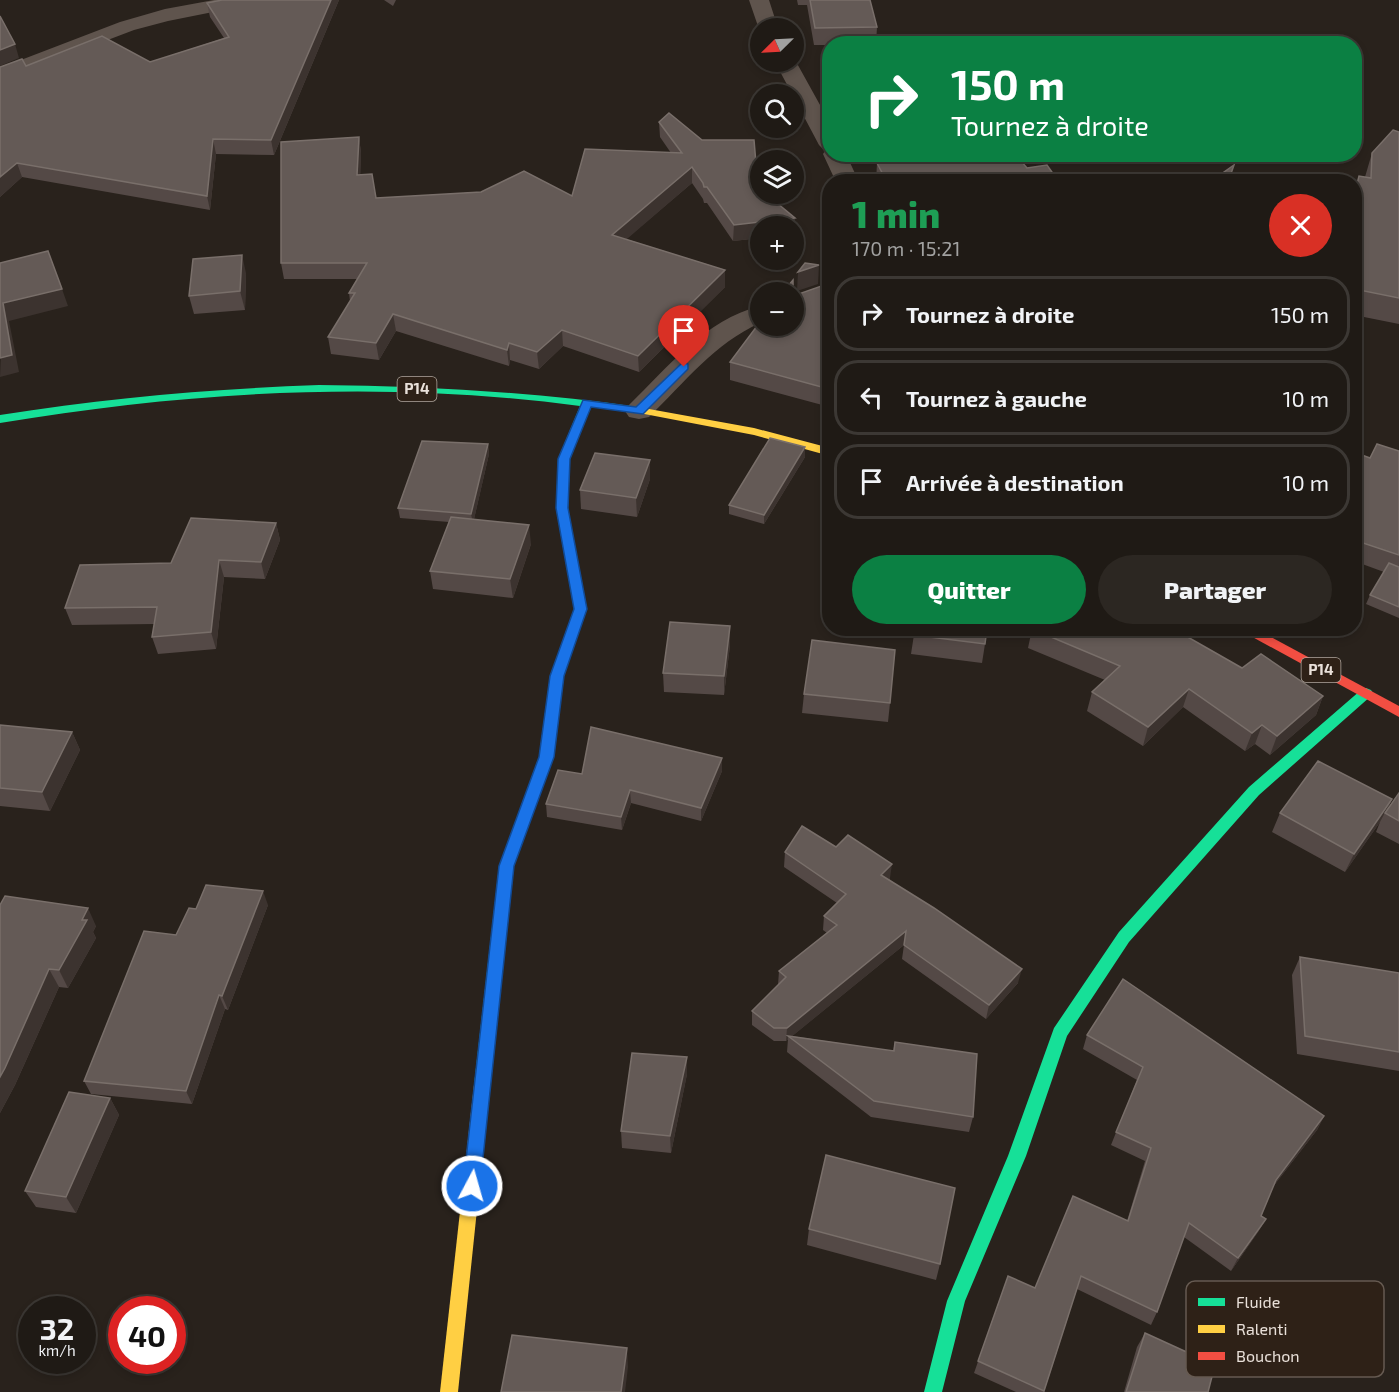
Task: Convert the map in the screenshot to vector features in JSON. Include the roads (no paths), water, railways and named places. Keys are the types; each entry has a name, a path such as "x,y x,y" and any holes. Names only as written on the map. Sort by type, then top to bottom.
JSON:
{"street":[{"path":"0,75 137,23 165,15 246,0"},
{"path":"759,0 765,18"},
{"path":"791,72 822,131"},
{"path":"639,411 715,337 750,318"},
{"name":"P14","path":"0,419 150,398 284,389 396,388 494,392 587,403 731,428 822,450"},
{"path":"449,1392 506,866 546,757 557,676 580,609 562,508 564,459 587,403"},
{"name":"P14","path":"1257,636 1399,712"},
{"path":"933,1392 956,1301 1017,1156 1060,1033 1125,937 1254,791 1366,693"}]}
